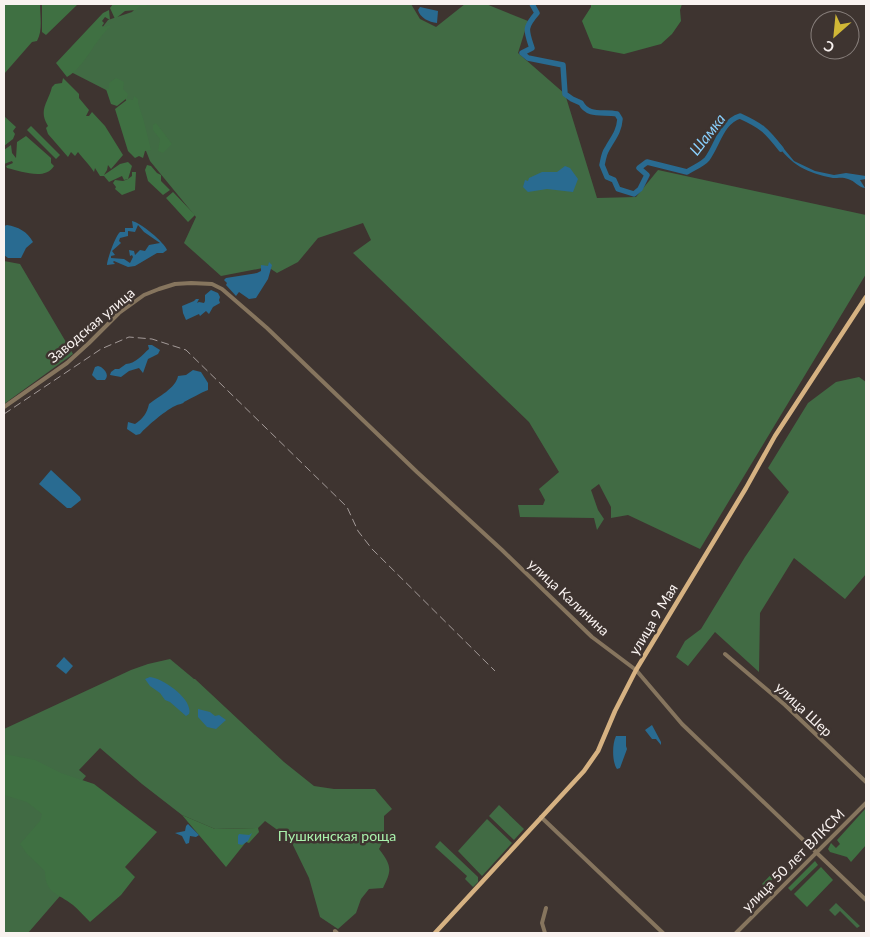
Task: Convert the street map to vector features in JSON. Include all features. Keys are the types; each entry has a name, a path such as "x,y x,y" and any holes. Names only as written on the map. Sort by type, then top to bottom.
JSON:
{"main road":[{"name":"улица 9 Мая","path":"436,933 584,771 594,757 636,670 746,488 775,436 866,297"}],"street":[{"name":"Заводская улица","path":"4,407 72,358 132,302 159,288 175,284 212,284 222,289 252,314"},
{"name":"улица Калинина","path":"252,314 416,472 502,550 592,637 636,670 682,724 866,900"},
{"name":"улица Шер","path":"725,654 785,705 866,782"},
{"name":"улица 50 лет ВЛКСМ","path":"736,933 866,803"},
{"path":"541,816 663,933"},
{"path":"545,933 542,923 546,908"}],"green space":[{"path":"4,4 40,4 41,23 37,41 32,42 4,74"},
{"path":"42,4 78,4 46,35 42,32"},
{"path":"113,4 148,4 146,7 140,6 136,10 125,11 115,19 110,8"},
{"path":"140,4 411,4 420,19 436,27 465,4 486,4 528,21 518,53 565,94 597,198 636,197 658,170 866,215 866,274 700,549 628,515 611,518 611,507 599,484 591,490 598,510 604,519 597,530 594,518 520,517 518,505 543,505 545,500 539,489 559,472 529,422 353,253 371,240 363,223 318,238 298,262 277,273 268,267 221,276 184,243 196,217 150,161 120,85 110,92 69,71 108,20 132,12"},
{"path":"591,4 682,4 680,10 681,21 672,34 661,44 624,54 593,48 582,21"},
{"path":"109,10 110,20 105,17 102,21 104,23 102,26 110,25 110,27 79,67 67,77 56,63 103,13"},
{"path":"63,78 79,94 79,98 89,110 86,116 89,116 92,112 105,126 123,155 111,169 108,165 104,175 120,164 128,162 132,166 128,179 124,180 122,176 109,182 104,176 100,176 95,168 94,172 78,152 75,156 71,152 68,157 48,134 46,128 48,126 44,115 45,106 52,87 55,84 62,83"},
{"path":"116,78 124,82 123,89 128,94 127,98 117,106 111,104 106,89 109,88 109,83"},
{"path":"134,96 138,99 151,150 145,151 143,158 139,156 135,158 128,151 115,109 128,99 133,100"},
{"path":"4,116 16,127 13,131 15,134 13,139 4,146"},
{"path":"156,123 172,144 163,153 158,151 160,139 153,130 153,125"},
{"path":"31,126 60,155 56,159 27,130"},
{"path":"26,136 51,158 51,163 54,166 50,171 32,174 7,168 6,166 13,163 12,161 4,164 4,150 11,145 12,153 16,158 17,142"},
{"path":"147,165 151,166 161,175 161,181 170,190 163,195 148,181 145,170"},
{"path":"132,172 136,172 135,190 122,195 115,189 116,187 113,183 115,180 123,181 132,176"},
{"path":"173,192 195,215 188,222 166,198"},
{"path":"4,261 20,264 73,354 4,404"},
{"path":"859,377 866,382 866,574 845,599 794,558 760,613 759,672 715,632 688,666 676,657 685,641 701,629 745,557 789,492 768,468 808,403 836,382"},
{"name":"Пушкинская роща","path":"170,659 195,679 284,762 314,786 334,789 375,789 392,809 384,816 384,839 379,849 389,868 388,877 383,888 369,889 361,899 356,913 338,929 320,917 309,878 290,839 265,821 258,828 215,829 182,815 100,748 79,770 86,776 49,820 73,881 28,933 4,933 4,729 131,670"},
{"path":"4,754 35,760 61,773 94,784 157,832 125,867 135,877 121,895 90,922 73,905 50,889 47,884 45,871 27,854 20,844 40,821 42,814 27,802 4,795"},
{"path":"499,805 524,829 514,840 489,816"},
{"path":"866,808 866,845 851,862 847,857 830,852 828,849 831,843 836,848 840,844 837,840"},
{"path":"182,815 215,829 258,828 259,832 249,843 246,842 226,867"},
{"path":"487,819 512,843 482,876 458,851"},
{"path":"440,841 478,877 478,882 473,887 465,879 467,876 435,847"},
{"path":"815,861 818,865 791,891 788,888"},
{"path":"781,864 790,873 785,878 779,873 765,887 762,884"},
{"path":"821,867 833,880 807,907 794,894"},
{"path":"836,903 860,926 857,928 840,911 835,916 829,910"}],"water":[{"path":"420,7 438,11 437,23 428,21 423,17 418,10"},
{"path":"776,143 780,144 794,161 815,171 834,175 846,173 866,176 866,179 860,180 865,188 846,178 833,178 807,171 788,157"},
{"path":"565,166 570,168 578,179 573,192 547,189 528,192 523,187 525,180 528,181 529,178 542,172 557,172"},
{"path":"132,221 152,233 167,250 163,253 157,253 135,266 128,267 114,261 115,264 107,265 118,234 125,232 125,228 133,228","holes":["138,225 144,232 160,243 149,245 145,251 140,250 135,255 134,251 129,250 130,256 132,255 133,257 130,263 124,259 111,258 111,256 115,255 112,251 121,243 119,241 120,238 128,236 128,231 135,232"]},
{"path":"7,225 22,230 33,242 26,248 21,258 8,258 4,255 4,226"},
{"path":"269,262 272,265 268,279 256,298 249,299 239,292 236,296 226,285 227,283 224,280 226,278 257,273 261,271 261,265 268,266"},
{"path":"211,290 218,293 220,303 213,307 209,314 206,311 200,316 199,314 186,320 182,306 196,299 199,299 197,303 204,303 205,295"},
{"path":"148,345 152,345 160,350 158,354 148,359 143,373 139,368 129,371 121,377 110,375 115,369 119,369 138,359 149,349"},
{"path":"98,366 106,373 105,380 97,380 92,375 95,367"},
{"path":"193,370 201,372 208,383 208,390 168,410 140,434 136,435 127,429 128,422 135,424 140,420 146,413 149,404 170,388 178,376 186,375"},
{"path":"51,470 80,497 81,500 71,508 67,508 39,484"},
{"path":"64,657 73,666 66,674 56,666"},
{"path":"150,677 169,685 182,696 187,702 189,714 186,716 150,686 145,679"},
{"path":"198,709 210,712 215,716 219,715 226,720 216,729 207,727 198,717"},
{"path":"652,725 661,745 656,739 652,739 645,730"},
{"path":"616,736 626,736 627,749 620,768 617,769 613,753"},
{"path":"188,824 199,835 196,837 190,836 189,843 186,844 182,836 175,833 185,831"},
{"path":"252,833 248,841 242,845 238,844 239,834 249,835"}],"waterway":[{"name":"Шамка","path":"532,4 537,13 527,29 532,48 522,53 528,58 563,65 565,94 592,112 617,114 620,119 617,131 605,152 602,165 607,177 614,180 618,189 634,194 640,189 647,175 639,168 647,162 687,172 707,159 724,128 728,123 740,116 763,129 781,149"}],"railway":[{"path":"4,414 101,349 129,337 152,339 186,350 347,507 358,531 372,549 495,671"}]}
